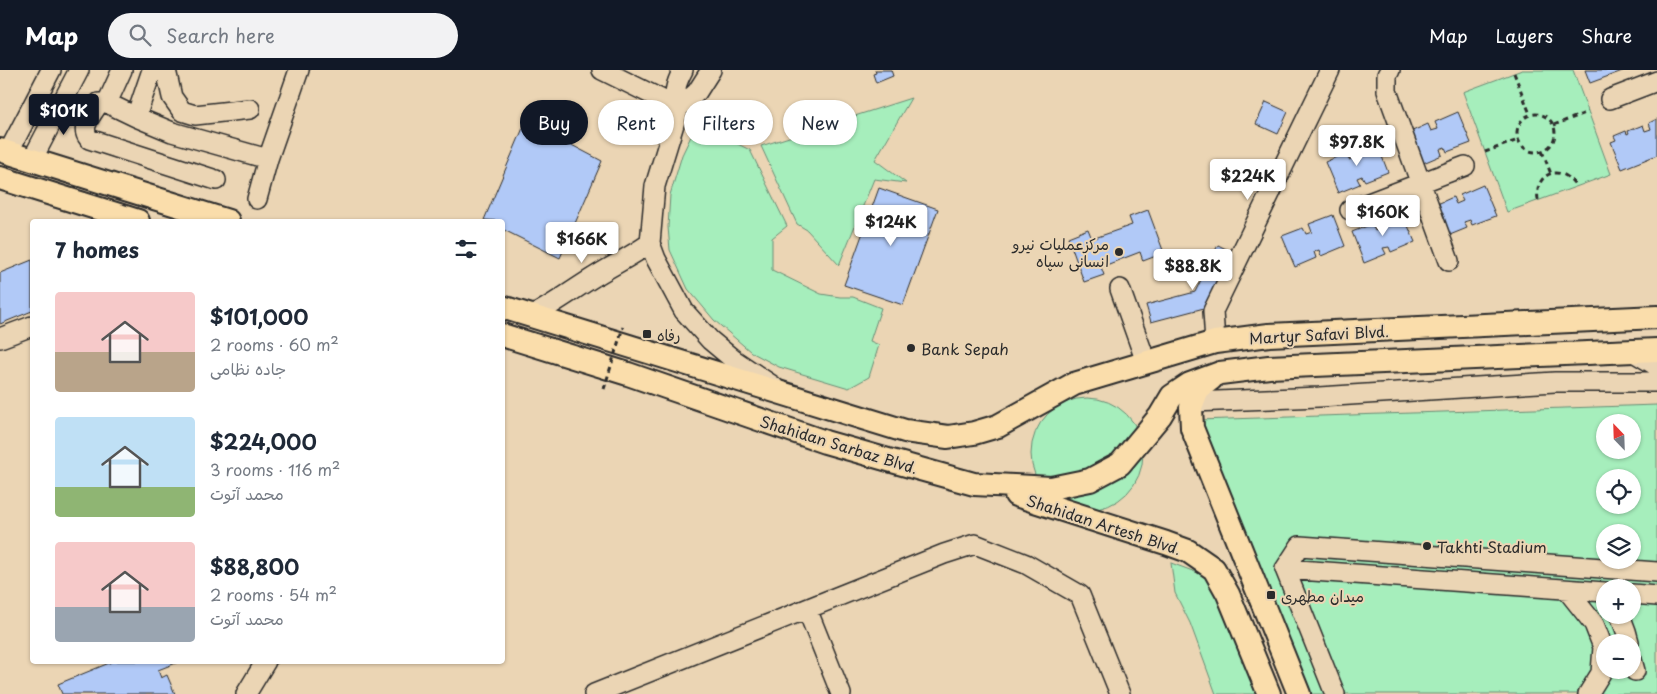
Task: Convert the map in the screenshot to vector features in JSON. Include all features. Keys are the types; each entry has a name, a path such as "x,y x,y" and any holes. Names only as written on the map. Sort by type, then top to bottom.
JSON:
{"main road":[{"path":"4,152 222,219"},
{"path":"0,178 132,219"},
{"name":"Shahidan Sarbaz Blvd.","path":"505,307 905,432 948,436 998,426"},
{"name":"Martyr Safavi Blvd.","path":"998,426 1074,384 1215,342 1269,335 1657,317"},
{"name":"Shahidan Sarbaz Blvd.","path":"505,336 628,374 825,442 974,484 1051,488 1090,480 1120,464 1160,416"},
{"name":"Martyr Safavi Blvd.","path":"1160,416 1172,396 1190,384 1220,373 1269,367 1657,350"},
{"path":"1220,373 1198,389 1191,407 1192,428 1299,694"},
{"name":"Shahidan Artesh Blvd.","path":"974,484 1002,490 1166,543 1188,551 1214,569 1228,594 1269,694"}],"street":[{"path":"4,152 50,70"},
{"path":"32,160 79,70"},
{"path":"107,103 122,70"},
{"path":"136,117 152,70"},
{"path":"166,70 172,97 182,111 195,115 250,109"},
{"path":"257,199 268,159 299,70"},
{"path":"602,70 679,108"},
{"path":"679,108 674,100 677,82 683,70"},
{"path":"711,70 696,92 679,108 655,186 650,243 656,259 684,311 703,333 734,360 789,396"},
{"path":"1215,342 1213,310 1330,70"},
{"path":"1390,70 1387,75 1387,91 1449,261"},
{"path":"1610,99 1657,81"},
{"path":"216,180 89,140 84,128 100,103 107,103 172,132 268,159"},
{"path":"1350,210 1465,166"},
{"path":"532,316 554,305 585,282 650,243"},
{"path":"1120,289 1146,362"},
{"path":"0,338 30,327"},
{"path":"1632,351 1657,366"},
{"path":"1193,402 1329,397 1556,382 1657,382"},
{"path":"594,694 944,554 975,544 1026,564 1080,594 1120,694"},
{"path":"1284,569 1300,546 1657,572"},
{"path":"1284,569 1596,592"},
{"path":"1284,569 1335,694"},
{"path":"1566,590 1594,624 1604,647 1601,673 1588,694"},
{"path":"1641,595 1657,596"},
{"path":"807,609 841,694"},
{"path":"246,694 264,664"}],"path":[{"path":"1514,73 1530,114"},
{"path":"1554,125 1588,112"},
{"path":"1530,114 1543,114 1554,125 1555,136 1553,142 1542,151 1531,152 1518,140 1517,127 1524,117 1530,114"},
{"path":"1485,152 1518,140"},
{"path":"1542,151 1551,174"},
{"path":"1538,200 1538,187 1545,176 1564,174 1576,186"},
{"path":"604,389 623,327"}],"green space":[{"path":"1522,70 1573,70 1611,174 1507,212 1463,92"},
{"path":"911,98 875,160 906,183 874,179 839,265 807,230 797,224 761,146 773,145 773,142 783,139 783,145 857,145 857,115"},
{"path":"687,145 740,145 750,150 787,226 772,238 772,270 821,294 853,297 881,308 870,341 879,345 869,377 849,388 779,367 751,352 714,320 688,289 670,250 668,227 670,195"},
{"path":"1087,398 1108,402 1127,414 1139,433 1143,454 1139,475 1127,494 1108,506 1087,510 1066,506 1047,494 1035,475 1031,454 1035,433 1047,414 1066,402"},
{"name":"Takhti Stadium","path":"1657,405 1657,694 1310,694 1198,420"},
{"path":"1171,563 1209,577 1259,694 1216,694 1190,623 1175,593"}],"building":[{"path":"875,70 891,70 893,76 876,83 873,74 876,73"},
{"path":"1585,70 1625,70 1590,83"},
{"path":"1266,102 1288,112 1278,134 1256,124"},
{"path":"1458,112 1471,143 1447,152 1445,147 1440,149 1442,155 1421,164 1408,133 1428,124 1431,131 1438,129 1435,122"},
{"path":"1657,119 1657,155 1622,169 1611,142 1616,140 1614,136 1626,131 1627,134 1629,133 1628,131 1643,125 1645,131 1651,129 1649,123"},
{"path":"520,135 520,145 572,145 602,161 560,258 505,230 505,219 484,219"},
{"path":"1376,141 1388,172 1365,181 1362,176 1357,178 1360,184 1338,193 1325,162 1346,153 1349,160 1355,157 1353,151"},
{"path":"1483,185 1496,216 1472,225 1470,220 1464,222 1467,228 1445,237 1433,206 1453,197 1456,204 1463,201 1460,195"},
{"path":"879,188 938,209 903,305 844,285"},
{"path":"1148,210 1164,253 1143,261 1140,252 1101,267 1104,275 1084,282 1068,237 1088,229 1092,239 1132,225 1129,217"},
{"path":"1402,212 1415,242 1391,252 1389,247 1383,248 1386,254 1364,263 1352,232 1372,224 1375,231 1382,228 1379,221"},
{"path":"1333,215 1345,246 1321,256 1319,250 1314,252 1316,258 1295,267 1282,236 1303,228 1306,234 1312,232 1309,224"},
{"path":"1218,245 1232,252 1204,308 1151,322 1146,305 1195,292"},
{"path":"30,261 30,312 0,324 0,273"},
{"path":"107,664 173,664 158,670 161,678 167,675 175,694 62,694 58,684"}],"place":[{"name":"مرکزعملیات نیرو انسانی سپاه","path":"1119,252"},
{"name":"رفاه","path":"647,334"},
{"name":"Bank Sepah","path":"911,348"},
{"name":"Takhti Stadium","path":"1427,546"},
{"name":"میدان مطهری","path":"1271,595"}]}
